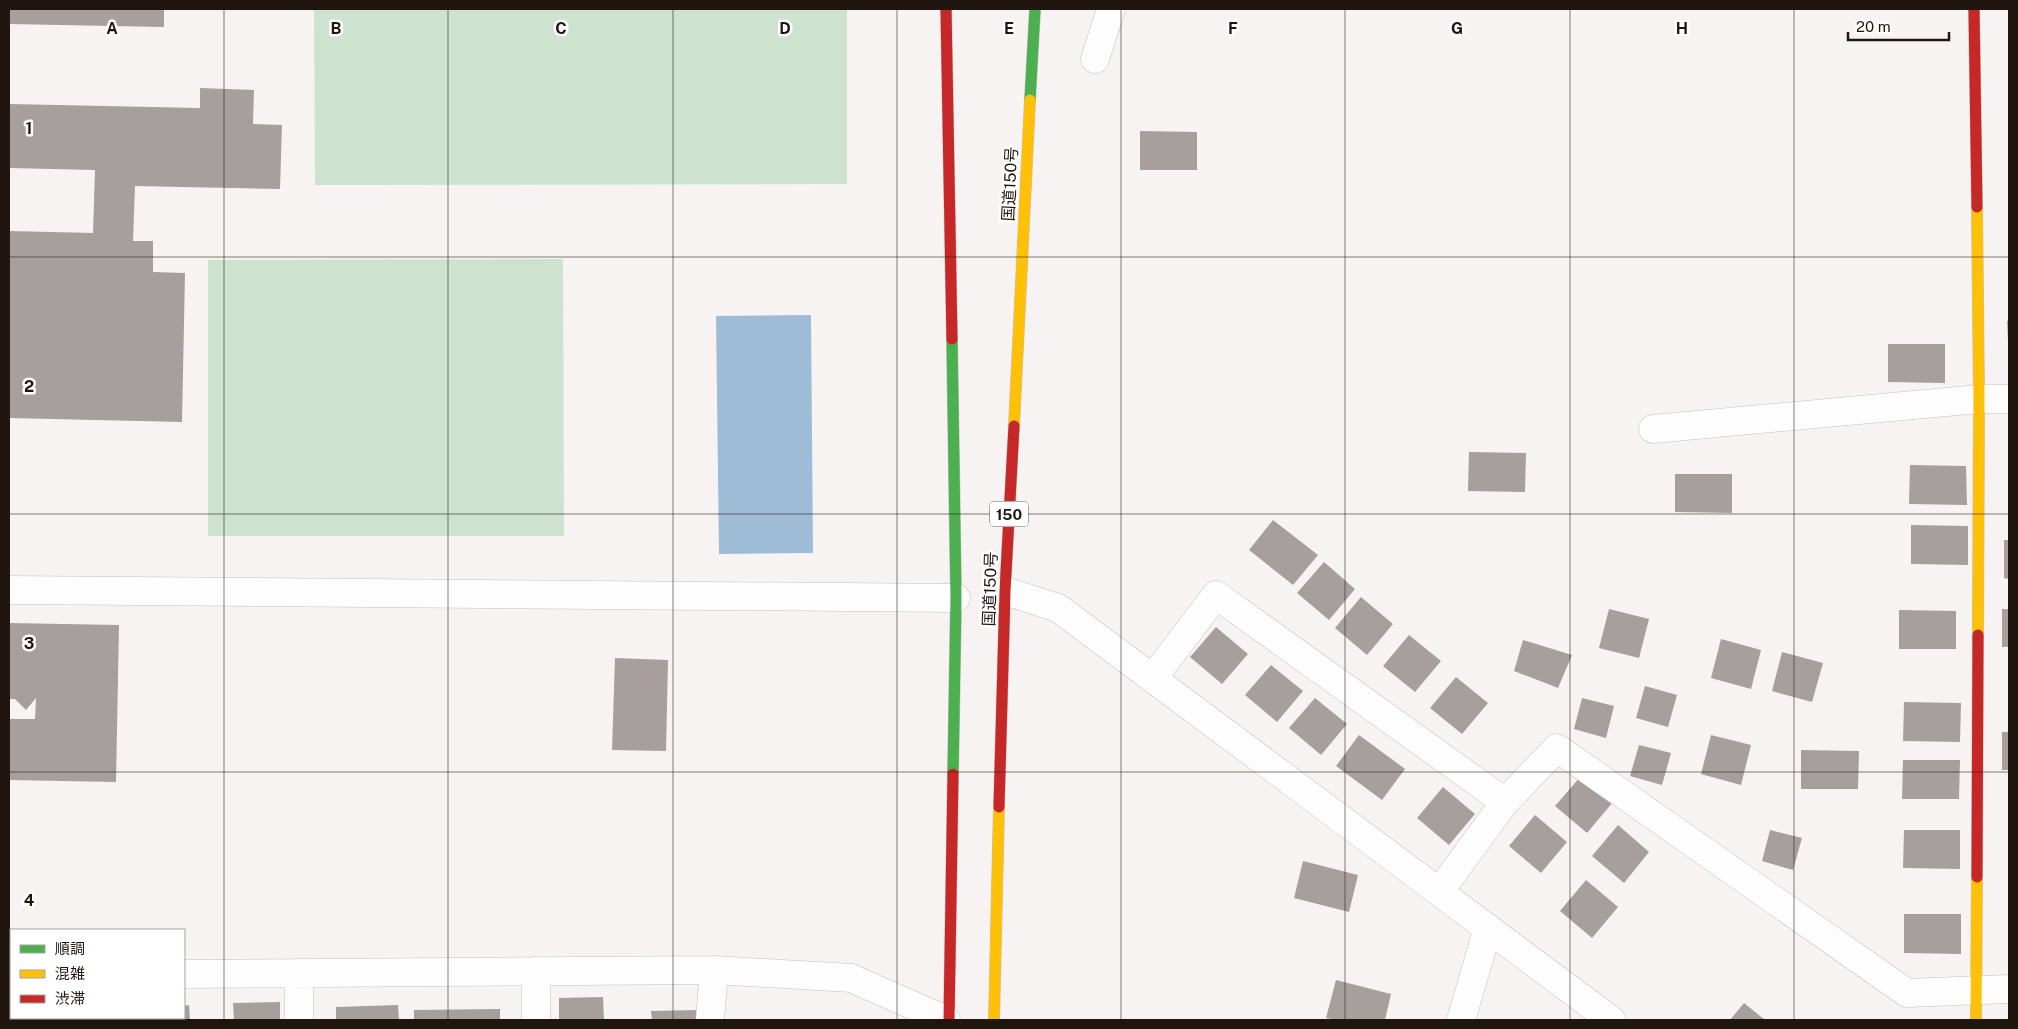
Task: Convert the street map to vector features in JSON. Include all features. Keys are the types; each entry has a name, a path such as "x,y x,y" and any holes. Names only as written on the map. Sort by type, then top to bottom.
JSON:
{"main road":[{"name":"国道150号","path":"946,9 956,598 948,1020"},
{"name":"国道150号","path":"994,1020 1005,591 1035,9"},
{"path":"1974,9 1978,399 1976,1020"}],"street":[{"path":"1095,59 1111,9"},
{"path":"1652,429 1978,399 2009,399"},
{"path":"9,590 956,598"},
{"path":"1005,591 1058,608 1611,1020"},
{"path":"1153,678 1216,595 1505,802"},
{"path":"1439,892 1505,802 1557,748 1907,993 1976,988 2009,989"},
{"path":"1461,1020 1488,928"},
{"path":"710,1020 714,970"},
{"path":"185,974 714,970 851,978 948,1020"},
{"path":"536,971 536,1020"},
{"path":"299,973 299,1020"}],"green space":[{"path":"314,9 847,9 847,184 315,185"},
{"path":"563,259 564,536 208,536 208,260"}],"water":[{"path":"811,315 813,553 719,554 716,316"}],"building":[{"path":"9,9 164,9 164,27 9,24"},
{"path":"200,88 254,90 253,124 282,125 280,189 135,186 133,241 153,241 153,272 185,273 182,422 9,418 9,231 93,233 95,170 9,168 9,104 200,108"},
{"path":"1140,131 1197,132 1197,170 1140,170"},
{"path":"2007,321 2009,321 2009,341 2008,341"},
{"path":"1888,344 1945,344 1945,383 1888,382"},
{"path":"1469,452 1526,453 1525,492 1468,491"},
{"path":"1910,465 1966,466 1967,505 1909,504"},
{"path":"1675,474 1732,474 1732,513 1675,512"},
{"path":"1273,520 1318,555 1293,585 1249,550"},
{"path":"1911,525 1968,526 1968,565 1911,564"},
{"path":"2004,540 2009,540 2009,579 2004,578"},
{"path":"1324,562 1355,589 1329,620 1297,593"},
{"path":"1361,597 1393,624 1367,655 1335,628"},
{"path":"1609,609 1649,619 1639,658 1599,648"},
{"path":"2002,609 2009,609 2009,647 2002,647"},
{"path":"1899,610 1956,611 1956,649 1899,649"},
{"path":"9,623 119,625 116,782 9,780 9,719 35,719 36,698 26,710 15,699 9,699"},
{"path":"1216,627 1248,654 1222,684 1190,657"},
{"path":"1409,635 1441,661 1415,692 1383,666"},
{"path":"1721,639 1761,650 1751,689 1711,678"},
{"path":"1523,640 1572,655 1558,688 1514,671"},
{"path":"1782,652 1823,663 1812,702 1772,691"},
{"path":"615,658 668,660 666,751 612,750"},
{"path":"1271,665 1303,691 1277,722 1245,695"},
{"path":"1456,677 1488,703 1462,734 1430,708"},
{"path":"1645,686 1677,695 1668,727 1636,718"},
{"path":"1315,698 1347,724 1321,755 1289,728"},
{"path":"1582,698 1614,706 1606,738 1574,729"},
{"path":"1904,702 1961,703 1960,742 1903,741"},
{"path":"2002,732 2009,732 2009,770 2002,770"},
{"path":"1359,735 1405,769 1382,800 1336,766"},
{"path":"1711,735 1751,745 1741,785 1701,774"},
{"path":"1639,745 1671,753 1662,785 1630,776"},
{"path":"1801,750 1859,751 1858,789 1801,789"},
{"path":"1903,760 1960,760 1959,799 1902,799"},
{"path":"1581,776 1613,802 1587,833 1555,806"},
{"path":"1443,787 1475,814 1449,845 1417,818"},
{"path":"1535,815 1567,842 1541,873 1509,846"},
{"path":"1618,825 1649,852 1624,883 1592,856"},
{"path":"1770,830 1802,838 1793,870 1762,861"},
{"path":"1904,830 1960,830 1960,869 1903,868"},
{"path":"1303,861 1358,875 1349,912 1294,898"},
{"path":"1586,880 1618,907 1592,938 1560,911"},
{"path":"1904,914 1961,914 1961,954 1904,953"},
{"path":"1336,980 1391,994 1385,1020 1337,1020 1326,1018"},
{"path":"603,997 604,1020 559,1020 559,998"},
{"path":"280,1002 280,1020 234,1020 233,1003"},
{"path":"1744,1003 1765,1020 1730,1020"},
{"path":"189,1005 190,1020 130,1020 185,1019 185,1006"},
{"path":"398,1005 399,1020 336,1020 336,1007"},
{"path":"500,1009 500,1020 414,1020 414,1010"},
{"path":"696,1010 696,1020 652,1020 651,1011"}],"traffic: fast":[{"path":"1030,100 1035,9"},
{"path":"952,339 956,598 953,774"}],"traffic: slow":[{"path":"1014,426 1030,100"},
{"path":"1977,207 1979,399 1978,635"},
{"path":"994,1020 999,807"},
{"path":"1976,1020 1977,877"}],"traffic: jam":[{"path":"946,9 952,339"},
{"path":"1974,9 1977,207"},
{"path":"999,807 1005,591 1014,426"},
{"path":"1977,877 1978,635"},
{"path":"949,1020 953,774"}]}
